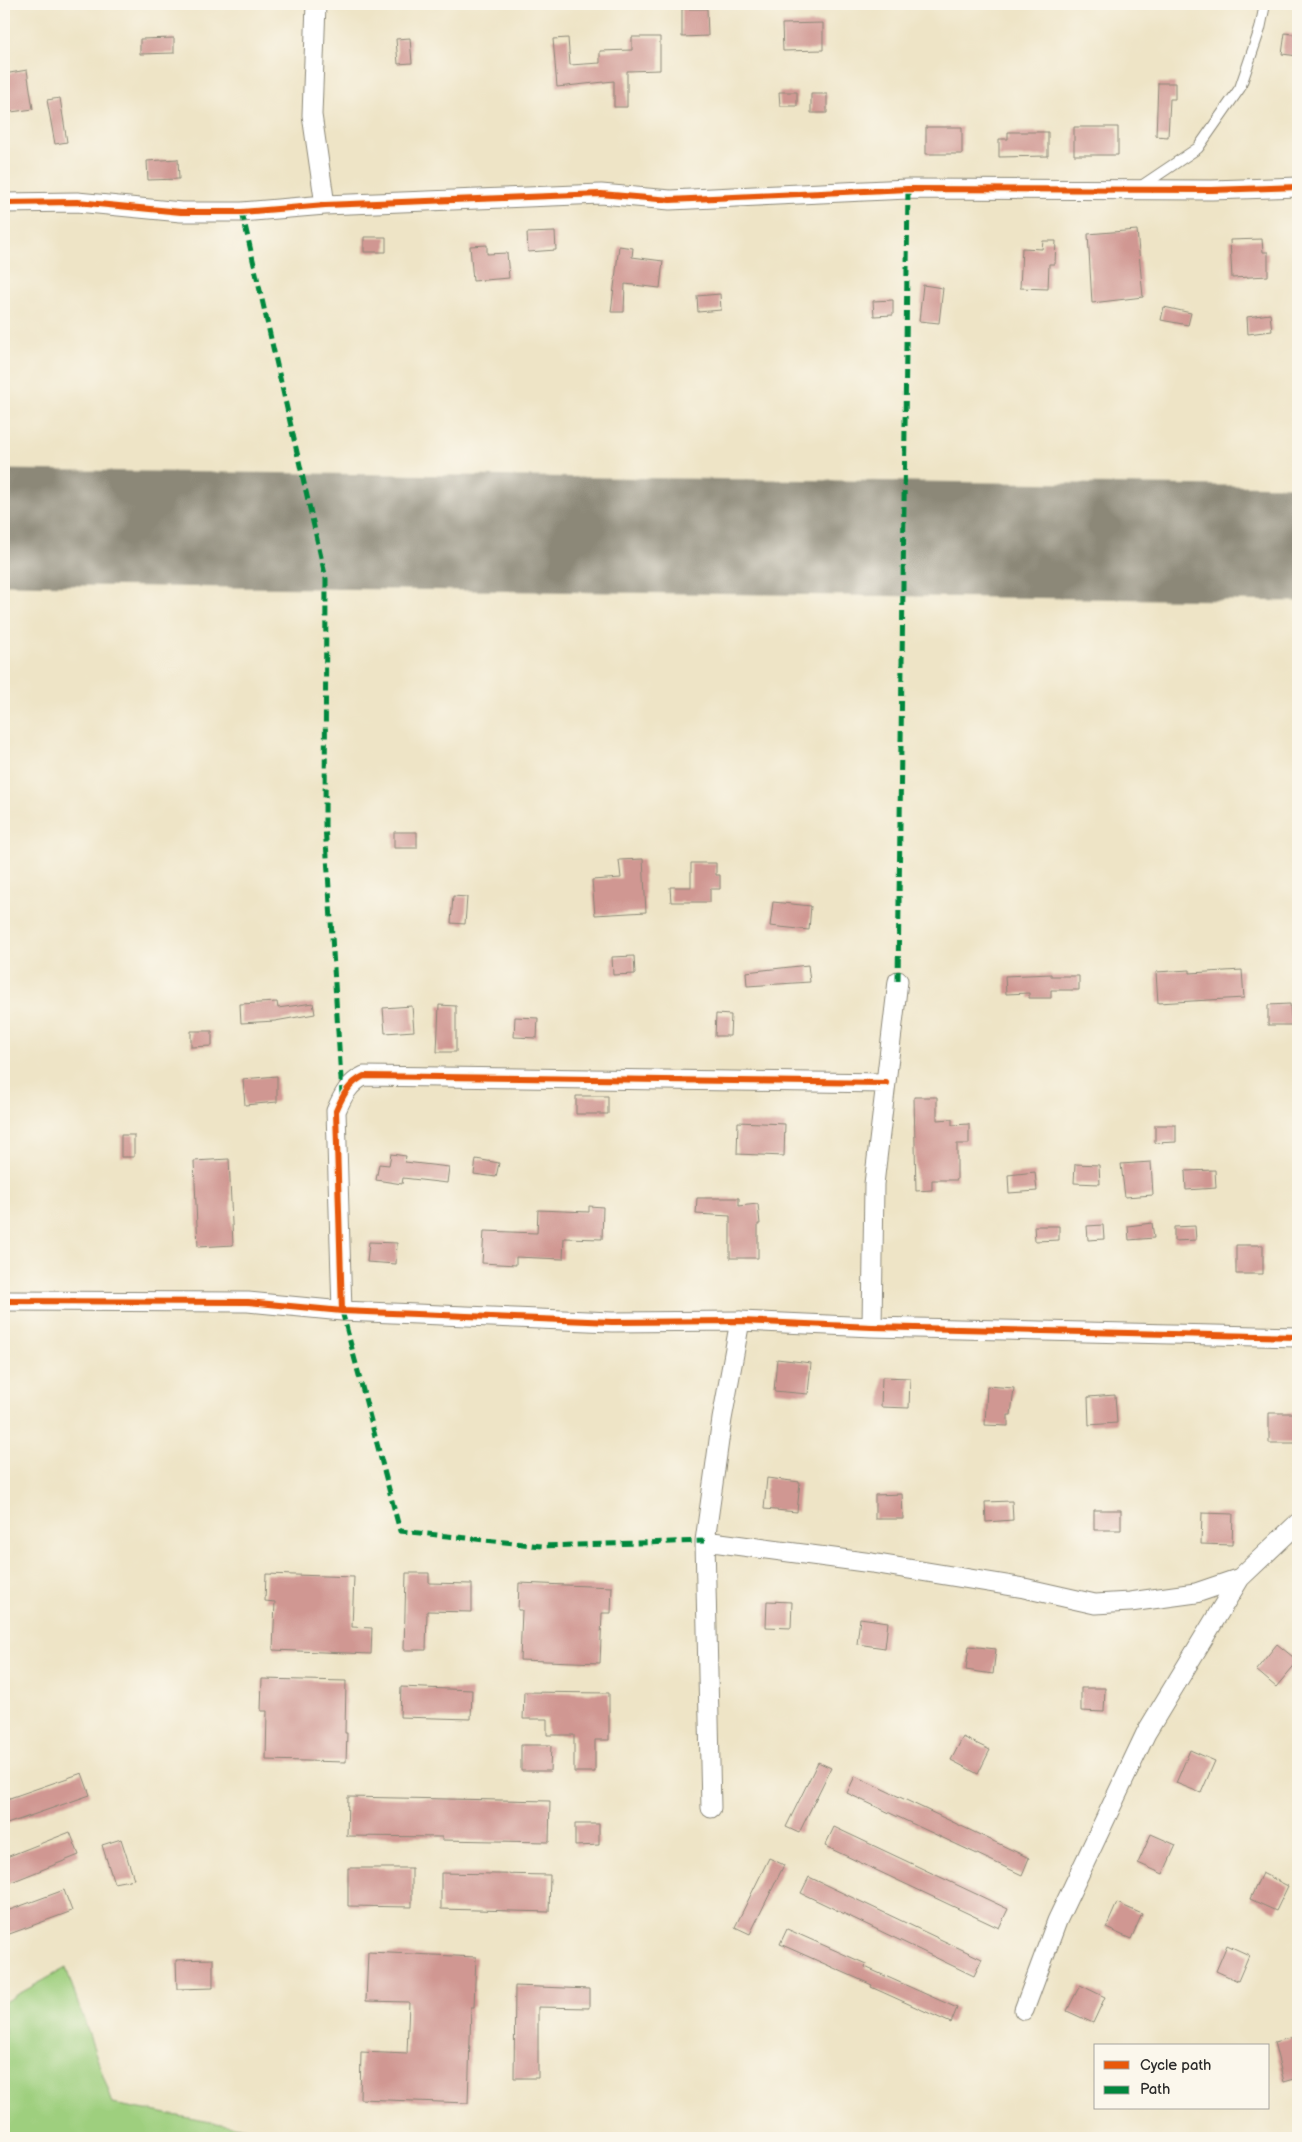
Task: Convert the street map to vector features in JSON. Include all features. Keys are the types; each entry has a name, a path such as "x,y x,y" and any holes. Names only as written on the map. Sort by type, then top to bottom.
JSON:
{"street":[{"path":"316,4 312,115 325,205"},
{"path":"4,203 77,202 182,212 234,212 325,205 601,194 670,200 908,189 1212,190 1298,187"},
{"path":"872,1327 874,1184 898,981"},
{"path":"342,1311 336,1111 342,1096 353,1081 364,1076 886,1083"},
{"path":"4,1302 248,1302 342,1311 612,1322 740,1321 872,1327 1298,1337"},
{"path":"712,1808 705,1541 722,1419 740,1321"},
{"path":"1024,2010 1057,1921 1146,1733 1240,1578 1298,1523"},
{"path":"705,1541 872,1563 1024,1588 1095,1604 1130,1602 1196,1593 1240,1578"}],"lane":[{"path":"1137,189 1198,148 1240,88 1260,29 1265,4"}],"green space":[{"path":"66,1968 113,2104 298,2138 4,2138 4,2002"}],"building":[{"path":"682,9 707,9 708,36 682,37"},
{"path":"823,23 823,50 783,51 782,24"},
{"path":"1285,33 1298,35 1298,56 1282,54"},
{"path":"632,37 660,37 660,70 627,71 627,107 614,107 614,81 557,87 553,39 568,38 570,65 600,63 600,51 632,50"},
{"path":"174,38 174,53 140,54 140,39"},
{"path":"410,38 412,63 398,64 396,39"},
{"path":"27,70 33,109 4,113 4,74"},
{"path":"1158,83 1175,83 1175,99 1170,99 1168,137 1156,136"},
{"path":"779,92 797,92 797,106 780,106"},
{"path":"811,94 827,94 827,113 811,113"},
{"path":"60,98 67,142 55,144 47,100"},
{"path":"926,127 962,127 962,154 926,154"},
{"path":"1074,127 1118,127 1118,155 1074,155"},
{"path":"1008,132 1048,132 1048,156 999,157 999,139 1008,139"},
{"path":"178,159 179,179 148,180 147,161"},
{"path":"1137,230 1143,297 1092,303 1088,234"},
{"path":"555,232 556,250 528,252 527,233"},
{"path":"364,237 386,237 386,252 364,252"},
{"path":"1262,239 1263,252 1268,252 1268,276 1232,278 1230,240"},
{"path":"1043,241 1056,241 1055,264 1049,264 1048,289 1020,288 1022,248 1042,249"},
{"path":"487,245 487,254 507,253 509,278 473,281 470,246"},
{"path":"619,246 633,248 632,257 663,261 660,288 625,284 624,312 611,312"},
{"path":"923,285 943,288 939,323 919,321"},
{"path":"720,294 721,310 698,312 697,296"},
{"path":"893,300 893,315 874,316 873,301"},
{"path":"1164,307 1191,313 1188,325 1161,320"},
{"path":"1270,314 1272,331 1248,334 1247,317"},
{"path":"394,832 417,832 417,848 394,848"},
{"path":"643,859 646,912 595,915 592,880 621,878 619,860"},
{"path":"691,863 716,863 716,875 720,875 720,889 710,889 710,902 671,902 670,887 691,887"},
{"path":"453,896 467,897 465,924 451,923"},
{"path":"773,902 811,906 809,930 770,926"},
{"path":"634,956 635,974 613,975 612,957"},
{"path":"808,965 810,982 747,986 746,972"},
{"path":"1190,970 1190,973 1242,970 1244,998 1158,1003 1156,972"},
{"path":"1051,974 1051,976 1079,976 1079,990 1051,990 1051,998 1029,998 1029,993 1006,994 1005,976"},
{"path":"277,1002 278,1008 313,1003 315,1014 275,1021 241,1023 240,1004"},
{"path":"1290,1004 1292,1025 1268,1025 1268,1005"},
{"path":"439,1005 456,1006 456,1052 437,1052"},
{"path":"412,1006 414,1031 385,1033 383,1008"},
{"path":"716,1014 731,1015 730,1036 715,1036"},
{"path":"515,1017 538,1018 537,1038 514,1037"},
{"path":"191,1031 212,1031 212,1046 191,1047"},
{"path":"277,1076 277,1102 245,1105 243,1079"},
{"path":"576,1096 608,1096 608,1114 576,1114"},
{"path":"914,1097 937,1097 937,1120 952,1119 952,1125 969,1124 969,1144 957,1144 957,1180 932,1180 932,1190 916,1191"},
{"path":"738,1122 785,1124 784,1156 737,1154"},
{"path":"1155,1125 1176,1125 1176,1142 1155,1143"},
{"path":"121,1135 134,1135 134,1157 121,1157"},
{"path":"391,1154 406,1156 405,1162 449,1167 447,1183 403,1178 402,1184 376,1180 379,1164 389,1165"},
{"path":"229,1159 233,1245 198,1247 194,1161"},
{"path":"476,1159 499,1163 496,1177 474,1174"},
{"path":"1151,1162 1153,1195 1125,1197 1121,1164"},
{"path":"1075,1164 1099,1165 1100,1184 1074,1183"},
{"path":"1215,1170 1216,1188 1186,1190 1185,1171"},
{"path":"1035,1172 1037,1191 1009,1193 1008,1175"},
{"path":"697,1198 739,1198 739,1206 758,1204 760,1224 758,1224 758,1258 730,1258 730,1216 696,1214"},
{"path":"589,1206 603,1207 602,1239 564,1238 563,1259 516,1257 516,1265 482,1263 484,1231 537,1233 538,1210 589,1212"},
{"path":"1152,1223 1154,1238 1129,1240 1128,1226"},
{"path":"1103,1225 1104,1239 1088,1240 1087,1226"},
{"path":"1034,1226 1059,1226 1059,1240 1035,1241"},
{"path":"1195,1226 1196,1240 1174,1241 1174,1227"},
{"path":"369,1242 397,1243 396,1264 367,1262"},
{"path":"1236,1245 1263,1245 1263,1274 1236,1274"},
{"path":"777,1359 811,1363 808,1394 774,1391"},
{"path":"882,1377 910,1378 909,1408 881,1407"},
{"path":"987,1386 1014,1388 1011,1415 1008,1415 1008,1426 985,1425"},
{"path":"1115,1395 1117,1423 1089,1425 1088,1397"},
{"path":"1269,1413 1298,1413 1298,1443 1269,1443"},
{"path":"767,1478 800,1482 797,1512 764,1509"},
{"path":"902,1494 903,1519 875,1519 875,1495"},
{"path":"1012,1501 1013,1520 986,1522 985,1502"},
{"path":"1094,1510 1121,1510 1121,1530 1094,1530"},
{"path":"1202,1513 1233,1514 1232,1545 1201,1544"},
{"path":"406,1573 429,1573 429,1583 472,1584 472,1612 427,1611 426,1650 404,1650"},
{"path":"266,1574 354,1577 352,1627 372,1628 371,1654 273,1650 275,1602 265,1601"},
{"path":"519,1583 612,1587 611,1613 602,1613 600,1663 520,1660 522,1610 518,1610"},
{"path":"767,1601 792,1602 791,1628 766,1627"},
{"path":"860,1618 888,1622 885,1648 857,1644"},
{"path":"1277,1644 1298,1661 1276,1687 1256,1670"},
{"path":"969,1646 996,1649 993,1674 966,1670"},
{"path":"262,1679 346,1681 346,1762 266,1760 267,1711 261,1711"},
{"path":"401,1687 472,1690 471,1719 400,1717"},
{"path":"1081,1688 1105,1688 1104,1712 1081,1711"},
{"path":"524,1692 609,1693 609,1740 595,1740 595,1772 574,1772 574,1735 547,1735 547,1719 523,1719"},
{"path":"963,1737 990,1750 978,1774 951,1760"},
{"path":"521,1745 551,1745 550,1771 521,1771"},
{"path":"1190,1750 1215,1761 1201,1793 1176,1783"},
{"path":"818,1762 831,1768 799,1833 786,1827"},
{"path":"82,1773 90,1795 4,1825 4,1800"},
{"path":"855,1776 1029,1858 1022,1875 847,1793"},
{"path":"348,1797 550,1801 549,1842 442,1840 442,1837 347,1836"},
{"path":"575,1824 599,1824 599,1845 575,1846"},
{"path":"834,1827 1008,1909 999,1928 825,1846"},
{"path":"70,1832 79,1855 4,1885 4,1858"},
{"path":"1151,1834 1176,1845 1163,1874 1138,1863"},
{"path":"121,1839 134,1879 114,1883 102,1845"},
{"path":"769,1858 784,1865 750,1934 735,1927"},
{"path":"348,1868 412,1868 412,1907 348,1906"},
{"path":"441,1873 550,1875 549,1912 441,1909"},
{"path":"1262,1873 1288,1886 1276,1911 1250,1899"},
{"path":"809,1877 982,1959 974,1976 801,1893"},
{"path":"64,1890 72,1911 4,1936 4,1912"},
{"path":"1117,1903 1142,1914 1131,1939 1106,1928"},
{"path":"787,1929 866,1964 865,1967 957,2008 951,2023 780,1944"},
{"path":"1227,1945 1249,1955 1238,1981 1216,1971"},
{"path":"368,1952 476,1957 474,2007 471,2007 468,2103 360,2099 361,2052 407,2054 409,2002 366,2001"},
{"path":"213,1959 213,1988 177,1989 176,1960"},
{"path":"1080,1985 1105,1997 1093,2023 1067,2011"},
{"path":"515,1986 589,1989 589,2008 538,2007 538,2078 514,2078"},
{"path":"1298,2036 1298,2078 1284,2082 1274,2042"}],"runway":[{"path":"4,527 1298,544"}],"marked path":[{"path":"898,981 908,189"},
{"path":"242,212 326,579 325,825 342,1095"},
{"path":"342,1311 400,1531 542,1546 705,1541"}],"cycle path":[{"path":"4,203 77,202 181,212 242,212 325,205 601,194 670,200 908,189 1212,190 1298,187"},
{"path":"342,1311 336,1111 347,1090 354,1082 364,1076 886,1083"},
{"path":"4,1301 248,1302 342,1311 612,1322 740,1321 872,1327 1298,1337"}]}
